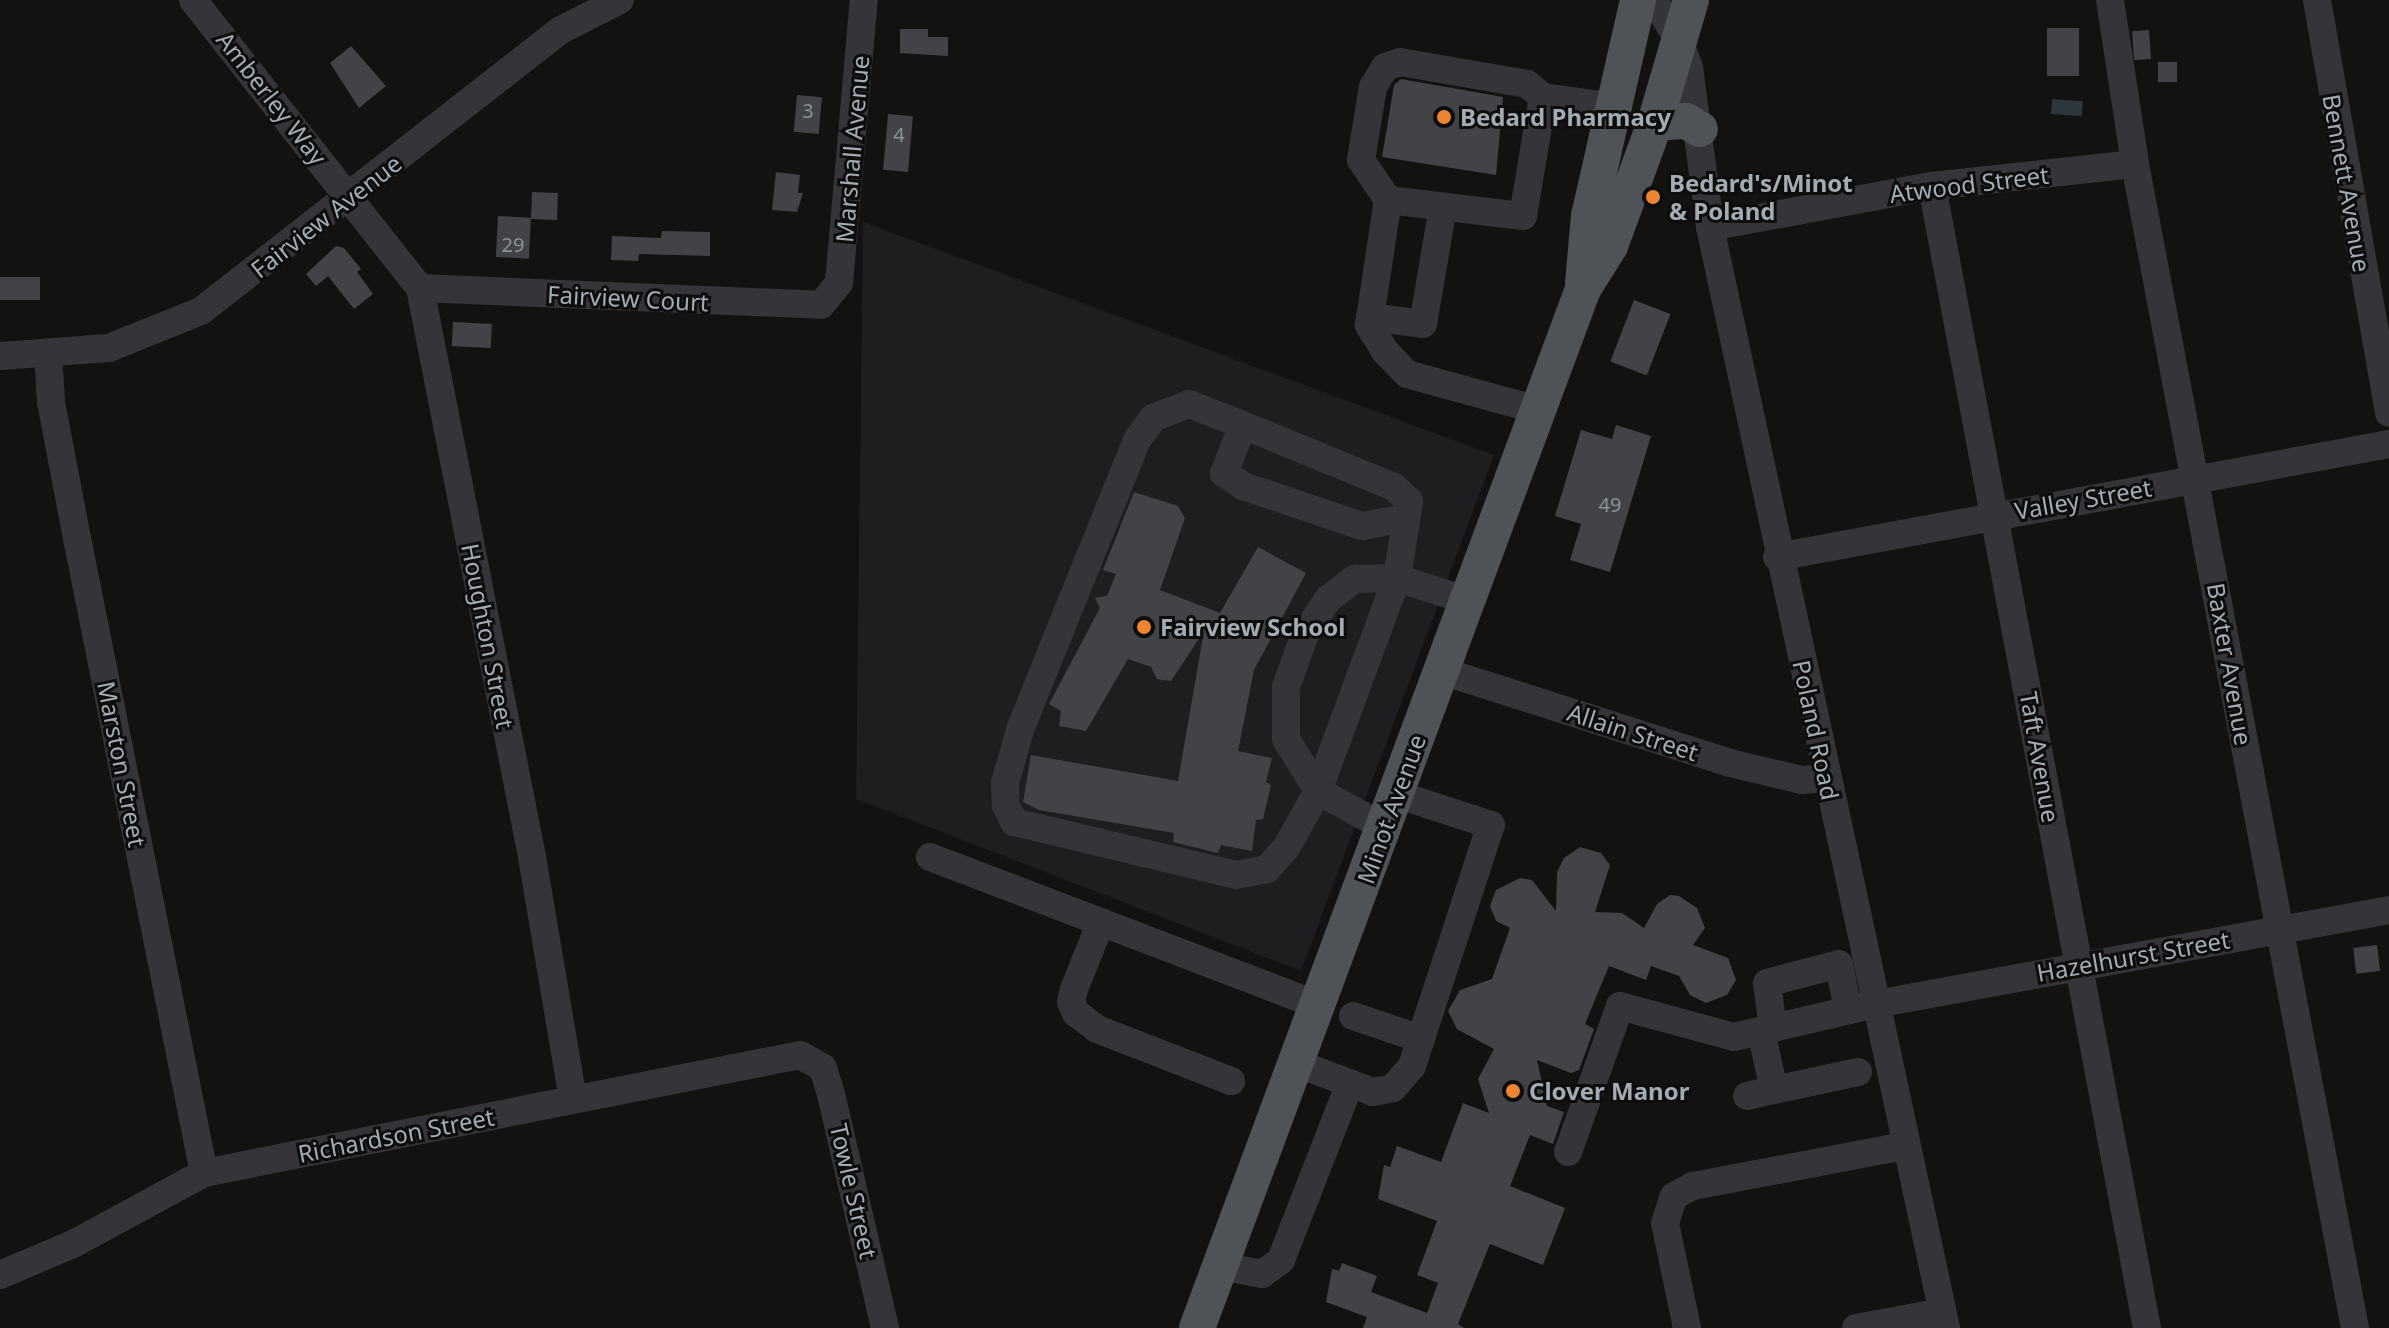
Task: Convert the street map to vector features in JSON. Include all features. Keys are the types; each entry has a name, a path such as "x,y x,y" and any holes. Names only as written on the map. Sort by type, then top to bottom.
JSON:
{"main road":[{"name":"Minot Avenue","path":"1583,289 1589,216 1638,0"},
{"name":"Minot Avenue","path":"1197,1328 1583,289 1610,246 1655,123 1691,0"},
{"path":"1655,123 1686,121 1700,129"}],"street":[{"name":"Amberley Way","path":"193,0 348,197"},
{"name":"Fairview Avenue","path":"0,356 48,354 138,341 201,311 561,30 620,0"},
{"name":"Marshall Avenue","path":"833,296 842,259 864,0"},
{"name":"Poland Road","path":"1654,0 1679,40 1700,129"},
{"name":"Poland Road","path":"1698,0 1700,129 1710,227 1777,557 1944,1320"},
{"name":"Baxter Avenue","path":"2110,0 2135,164 2355,1328"},
{"name":"Bennett Avenue","path":"2317,0 2389,413"},
{"path":"1538,410 1407,374 1385,351 1370,317 1388,200 1361,160 1373,87 1385,67 1400,62 1527,84 1543,97 1616,107"},
{"path":"1388,200 1523,216 1543,97"},
{"name":"Atwood Street","path":"1710,227 1932,186 2135,164"},
{"name":"Taft Avenue","path":"1932,186 2147,1328"},
{"name":"Houghton Street","path":"348,197 420,288 532,857 573,1100"},
{"path":"1370,317 1423,324 1443,207"},
{"name":"Fairview Court","path":"420,288 800,307 821,305 833,296"},
{"name":"Marston Street","path":"48,354 68,493 204,1173"},
{"path":"1189,404 1243,425 1394,487 1409,501 1406,518 1397,578 1318,791 1286,848 1267,869 1236,875 1014,822 1006,806 1005,783 1020,730 1137,440 1153,418 1189,404"},
{"path":"1243,425 1224,473 1243,486 1362,526 1406,518"},
{"name":"Valley Street","path":"1777,557 2389,444"},
{"path":"1296,1063 1373,1092 1393,1088 1412,1066 1491,825 1390,810 1318,791 1286,739 1283,713 1305,634 1328,599 1355,579 1397,578 1468,601"},
{"name":"Allain Street","path":"1442,671 1730,763 1802,780 1827,778"},
{"path":"930,857 1318,1005"},
{"name":"Hazelhurst Street","path":"1568,1152 1620,1006 1734,1037 1876,1004 2389,910"},
{"path":"1101,922 1074,989 1071,1002 1076,1013 1097,1029 1231,1081"},
{"path":"1848,1010 1839,964 1767,983 1767,1029 1761,1093 1858,1072"},
{"path":"1353,1016 1421,1039"},
{"name":"Richardson Street","path":"0,1275 75,1243 204,1173 774,1058 812,1059"},
{"name":"Towle Street","path":"812,1059 823,1068 831,1094 885,1328"},
{"path":"1220,1266 1262,1274 1281,1260 1350,1083"},
{"path":"1687,1328 1665,1223 1668,1203 1693,1186 1904,1146"},
{"path":"1856,1328 1944,1320"}],"shaded area":[{"path":"2052,99 2083,101 2082,116 2051,114"},
{"name":"Fairview School","path":"863,222 1494,455 1301,971 856,799"}],"building":[{"path":"2047,28 2079,28 2079,76 2047,76"},
{"path":"900,29 928,29 928,37 948,37 948,56 900,53"},
{"path":"2149,30 2151,59 2134,60 2132,31"},
{"path":"351,46 386,86 359,108 330,63"},
{"path":"2158,62 2177,62 2177,82 2158,82"},
{"name":"Bedard Pharmacy","path":"1401,79 1503,97 1496,175 1382,157 1394,85"},
{"path":"797,95 822,97 819,134 794,132"},
{"path":"888,114 913,116 908,172 883,170"},
{"path":"776,172 800,175 798,193 803,193 797,212 772,210"},
{"path":"532,192 558,193 557,220 531,219"},
{"path":"498,216 531,218 529,259 496,257"},
{"path":"662,231 710,232 710,256 639,254 638,261 611,260 612,236 661,238"},
{"path":"336,246 344,248 361,269 357,272 373,294 354,309 328,276 316,286 306,274"},
{"path":"0,277 40,277 40,300 0,300"},
{"path":"1634,300 1670,314 1647,376 1610,362"},
{"path":"453,322 492,324 491,348 452,346"},
{"path":"1616,425 1651,436 1610,572 1570,560 1581,524 1555,516 1581,430 1612,439"},
{"path":"1134,492 1178,506 1185,518 1160,590 1220,613 1258,547 1306,573 1254,670 1238,751 1272,758 1266,782 1271,785 1263,819 1256,820 1252,851 1221,845 1218,853 1173,842 1174,833 1039,810 1023,802 1031,755 1178,781 1204,631 1171,681 1157,679 1151,667 1128,659 1086,731 1059,726 1061,711 1049,704 1100,608 1095,598 1107,596 1116,574 1103,570"},
{"name":"Clover Manor","path":"1580,847 1601,853 1610,865 1595,912 1622,913 1644,928 1657,904 1670,895 1679,896 1697,908 1705,928 1693,945 1728,958 1736,980 1727,995 1706,1003 1690,995 1679,976 1651,966 1646,980 1609,966 1585,1024 1594,1029 1579,1070 1571,1073 1537,1060 1547,1106 1564,1112 1553,1144 1530,1135 1510,1186 1565,1208 1543,1265 1490,1244 1458,1324 1464,1328 1363,1328 1367,1317 1326,1302 1332,1269 1339,1271 1342,1263 1377,1276 1371,1292 1427,1313 1438,1283 1417,1275 1437,1221 1378,1199 1384,1165 1390,1167 1397,1146 1441,1162 1463,1103 1489,1113 1478,1079 1494,1049 1457,1029 1448,1011 1460,990 1492,979 1510,928 1496,921 1490,906 1496,890 1520,878 1532,880 1556,911 1557,872 1564,858"},
{"path":"2377,945 2380,971 2356,974 2353,948"}],"place":[{"name":"Bedard Pharmacy","path":"1444,117"},
{"name":"Bedard's/Minot & Poland","path":"1653,197"},
{"name":"Fairview School","path":"1144,627"},
{"name":"Clover Manor","path":"1513,1091"}]}
